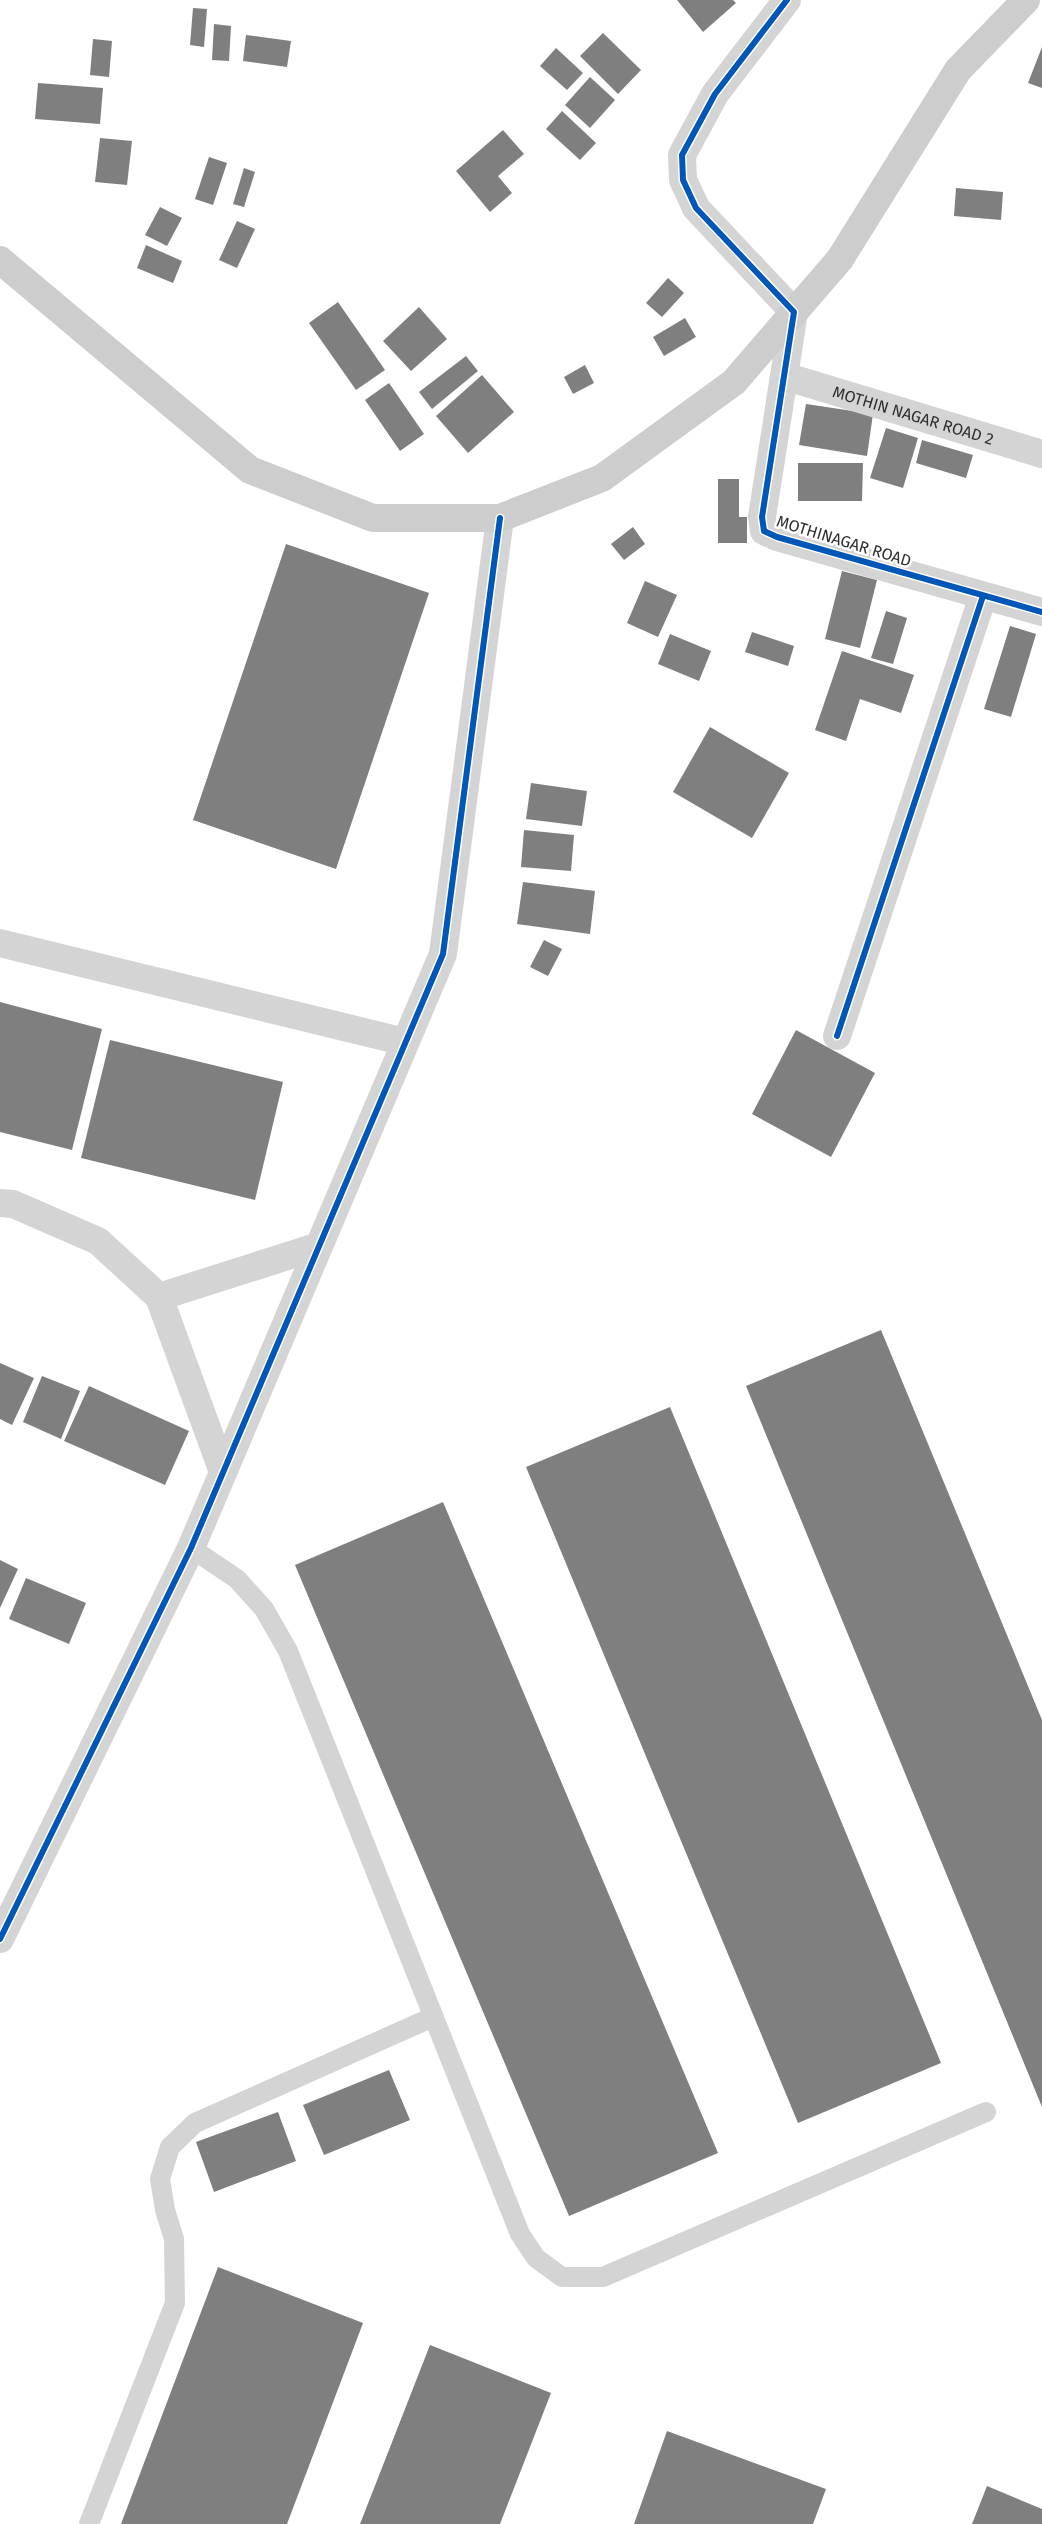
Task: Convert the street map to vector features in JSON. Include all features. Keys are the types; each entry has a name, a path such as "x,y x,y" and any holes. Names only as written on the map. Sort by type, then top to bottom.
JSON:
{"main road":[{"path":"0,260 250,470 373,518 500,518 602,478 734,382 840,259 958,70 1026,0"}],"street":[{"path":"787,0 715,94 682,155 684,180 696,208 794,312"},
{"name":"MOTHINAGAR ROAD","path":"794,312 762,517 764,531 776,537 1042,612"},
{"name":"MOTHIN NAGAR ROAD 2","path":"784,376 1042,454"},
{"path":"0,1939 191,1548 443,954 500,518"},
{"path":"837,1036 983,596"},
{"path":"0,943 406,1042"},
{"path":"0,1203 13,1204 98,1241 159,1297 223,1472"},
{"path":"159,1297 319,1246"}],"lane":[{"path":"191,1548 236,1579 264,1609 288,1651 520,2234 536,2258 562,2277 603,2277 986,2112"},
{"path":"89,2524 174,2303 174,2239 164,2210 160,2179 170,2147 195,2123 433,2018"}],"building":[{"path":"677,0 733,0 736,3 703,32"},
{"path":"193,8 207,9 204,47 190,45"},
{"path":"214,24 231,26 229,61 212,60"},
{"path":"603,33 641,70 618,94 580,56"},
{"path":"246,35 291,41 287,67 243,61"},
{"path":"93,39 112,41 109,77 90,75"},
{"path":"1042,47 1042,88 1028,83"},
{"path":"556,48 583,73 567,90 540,66"},
{"path":"590,77 615,100 590,128 565,105"},
{"path":"38,83 103,88 100,124 35,119"},
{"path":"562,111 596,143 580,160 546,129"},
{"path":"503,130 524,154 498,176 512,193 490,212 456,171"},
{"path":"100,138 132,141 127,185 95,182"},
{"path":"209,157 227,163 213,205 195,199"},
{"path":"244,168 255,172 244,207 233,204"},
{"path":"956,188 1003,192 1001,220 954,216"},
{"path":"160,207 182,218 167,246 145,235"},
{"path":"237,221 255,229 237,268 219,260"},
{"path":"146,245 182,261 173,283 137,268"},
{"path":"668,278 684,293 662,317 646,303"},
{"path":"338,302 385,370 356,390 309,323"},
{"path":"419,307 447,339 411,371 383,341"},
{"path":"685,318 696,337 664,356 653,337"},
{"path":"466,356 478,371 432,409 419,392"},
{"path":"585,365 594,383 573,394 564,377"},
{"path":"482,375 514,412 468,453 436,416"},
{"path":"389,383 424,434 400,451 365,400"},
{"path":"806,404 873,414 867,456 799,445"},
{"path":"886,428 918,438 903,488 870,478"},
{"path":"922,440 973,455 966,478 916,463"},
{"path":"798,463 863,463 862,501 798,501"},
{"path":"718,479 739,479 739,517 747,517 747,543 718,543"},
{"path":"633,527 645,544 624,560 611,544"},
{"path":"286,544 429,593 336,869 193,820"},
{"path":"842,571 877,580 860,648 825,639"},
{"path":"645,581 677,595 658,637 627,623"},
{"path":"886,611 907,618 893,664 871,658"},
{"path":"1010,626 1036,634 1011,717 984,709"},
{"path":"752,632 794,646 788,666 745,652"},
{"path":"670,634 711,651 699,681 658,664"},
{"path":"842,651 914,675 901,713 860,699 846,741 815,730"},
{"path":"710,727 789,773 752,838 673,792"},
{"path":"531,783 587,791 582,826 526,819"},
{"path":"524,830 574,835 571,871 521,867"},
{"path":"523,882 595,891 590,934 517,924"},
{"path":"544,940 562,949 548,976 530,967"},
{"path":"0,1002 102,1029 72,1150 0,1132"},
{"path":"796,1030 875,1073 831,1157 752,1114"},
{"path":"110,1040 283,1082 255,1200 81,1158"},
{"path":"881,1330 1042,1720 1042,2107 746,1386"},
{"path":"0,1363 34,1378 12,1425 0,1419"},
{"path":"42,1376 80,1391 61,1439 23,1422"},
{"path":"89,1386 189,1431 165,1485 64,1441"},
{"path":"670,1407 941,2063 798,2123 526,1467"},
{"path":"443,1502 718,2153 569,2216 295,1565"},
{"path":"0,1560 18,1569 0,1608"},
{"path":"26,1578 86,1603 69,1644 9,1619"},
{"path":"389,2070 410,2120 324,2155 303,2105"},
{"path":"278,2112 296,2161 214,2192 196,2142"},
{"path":"218,2267 363,2323 287,2524 121,2524"},
{"path":"430,2345 551,2393 500,2524 360,2524"},
{"path":"667,2431 826,2489 813,2524 634,2524"},
{"path":"987,2486 1042,2509 1042,2524 972,2524"}],"cycle path":[{"path":"787,0 715,94 682,155 683,180 696,208 794,312 762,517 764,531 777,537 1042,612"},
{"path":"0,1939 191,1548 443,954 500,518"},
{"path":"837,1036 983,596"}]}
